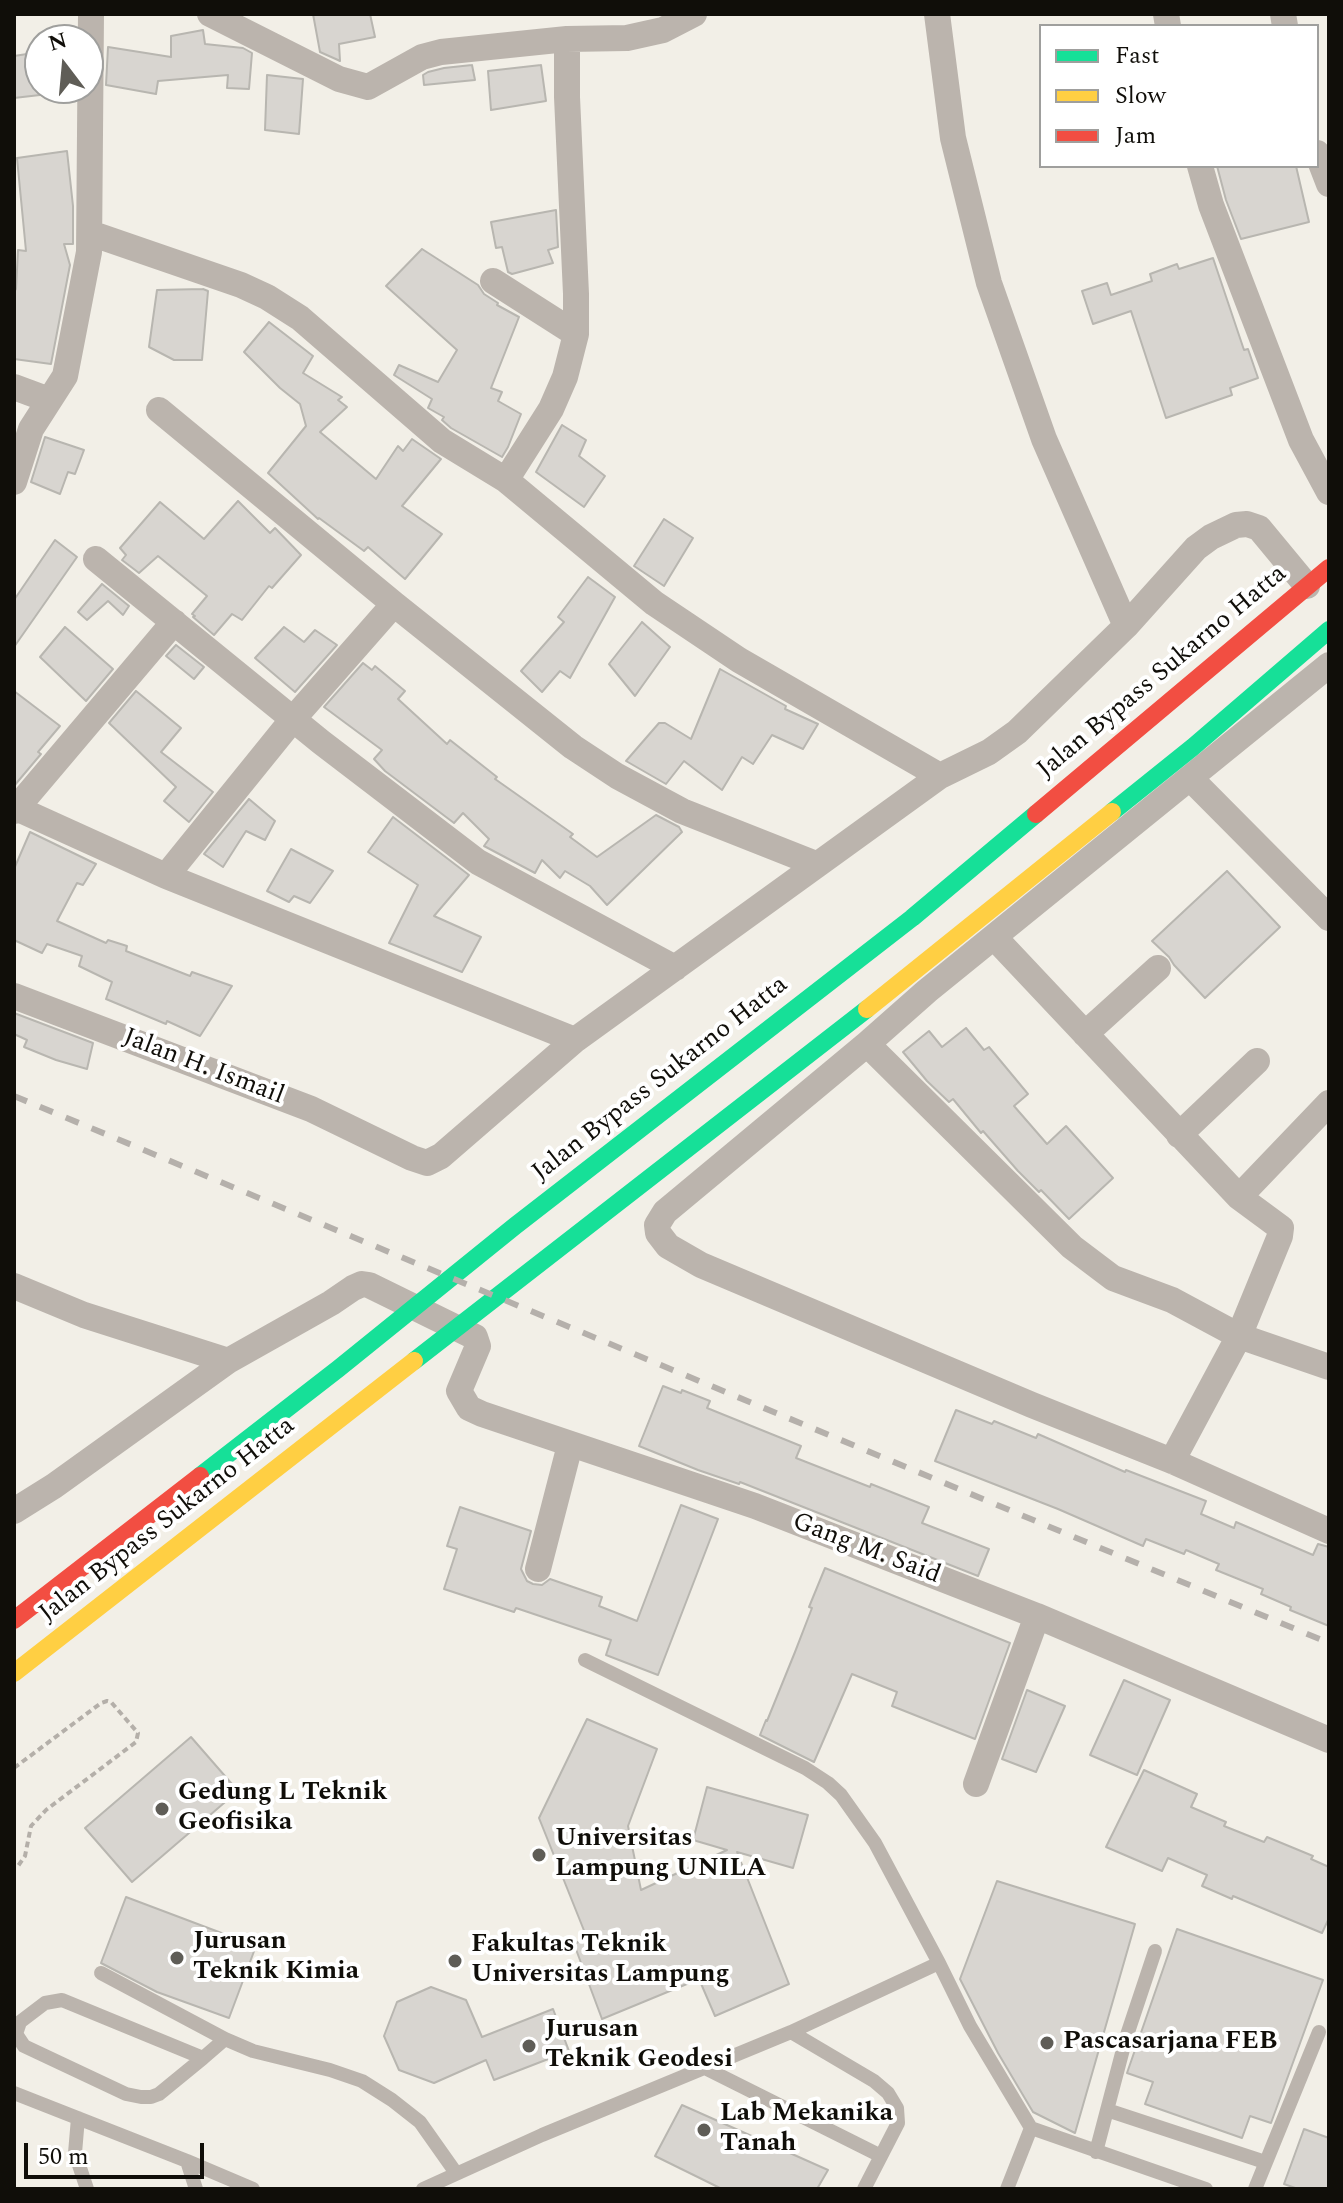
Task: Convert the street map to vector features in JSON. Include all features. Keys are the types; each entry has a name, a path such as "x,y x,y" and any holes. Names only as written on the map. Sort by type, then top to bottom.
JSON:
{"highway":[{"name":"Jalan Bypass Sukarno Hatta","path":"14,1620 912,918 1329,568"},
{"name":"Jalan Bypass Sukarno Hatta","path":"14,1673 929,960 1193,747 1329,630"}],"street":[{"path":"14,482 31,429 65,376 89,252 91,14"},
{"path":"220,16 339,79 368,87 422,57 441,52 567,39 627,38 661,22 694,14"},
{"path":"937,14 953,138 989,283 1044,439 1126,626"},
{"path":"506,480 551,409 565,377 576,334 567,39"},
{"path":"1319,158 1329,184"},
{"path":"1201,168 1211,205 1301,440 1329,492"},
{"path":"90,233 241,285 300,318 442,441 506,480 654,603 708,640 940,776"},
{"path":"493,281 576,334"},
{"path":"14,387 49,400"},
{"path":"159,410 573,747 617,776 682,811 816,864"},
{"name":"Jalan H. Ismail","path":"14,996 311,1109 427,1163 441,1156 575,1040 940,776 989,752 1017,732 1126,626 1196,548 1211,537 1236,525 1254,525 1262,530 1307,586"},
{"path":"96,559 293,719 478,862 675,968"},
{"path":"166,876 293,719 394,604"},
{"path":"174,622 15,810 166,876 575,1040"},
{"path":"1329,665 927,991 665,1212 657,1225 662,1241 701,1265 1172,1461 1329,1531"},
{"path":"1190,778 1329,918"},
{"path":"994,937 1239,1197 1281,1228 1239,1336 1172,1461"},
{"path":"1085,1034 1158,968"},
{"path":"867,1044 1072,1247 1113,1278 1172,1300 1239,1336 1329,1367"},
{"path":"1179,1135 1257,1061"},
{"path":"1239,1197 1329,1103"},
{"name":"Gang M. Said","path":"228,1361 362,1284 369,1285 475,1337 478,1346 459,1391 469,1408 755,1506 1037,1616 1329,1740"},
{"path":"14,1286 84,1315 228,1361"},
{"path":"14,1511 54,1486 228,1361"},
{"path":"538,1569 570,1445"},
{"path":"976,1784 1037,1616"}],"lane":[{"path":"585,1660 805,1768 841,1795 875,1843 970,2026 1031,2128 1206,2189"},
{"path":"1096,2152 1126,2038 1155,1951"},
{"path":"423,2189 542,2135 707,2069 939,1963"},
{"path":"101,1973 253,2051 362,2081 420,2122 456,2173"},
{"path":"203,2058 62,2000 45,2003 20,2022 16,2034 24,2046 126,2094 141,2097 159,2094 203,2058 225,2039"},
{"path":"791,2032 874,2081 888,2093 897,2108 898,2123 864,2189"},
{"path":"1255,2189 1319,2032"},
{"path":"707,2069 881,2156"},
{"path":"14,2093 253,2189"},
{"path":"1107,2110 1265,2162"},
{"path":"78,2118 75,2153 87,2189"},
{"path":"1007,2189 1031,2128"},
{"path":"187,2161 196,2189"}],"path":[{"path":"14,1768 107,1701 138,1733 136,1742 46,1810 31,1826 25,1856 14,1867"}],"building":[{"path":"313,14 370,14 375,37 339,44 340,61 320,52"},
{"path":"203,30 205,44 243,48 252,53 249,89 227,88 228,75 158,81 156,94 106,85 108,47 171,57 171,36"},
{"path":"24,54 24,97 14,98 14,56"},
{"path":"472,65 475,80 424,85 423,75 428,72"},
{"path":"541,65 546,101 491,110 488,71"},
{"path":"267,75 303,79 299,134 265,130"},
{"path":"67,151 73,206 73,244 64,244 70,265 51,364 14,359 14,292 18,250 26,251 17,158"},
{"path":"1218,168 1296,168 1309,222 1241,239"},
{"path":"556,210 558,247 548,250 553,263 512,274 508,272 502,247 496,248 491,222"},
{"path":"422,249 478,285 497,305 519,317 491,388 502,392 498,401 521,414 502,457 451,428 442,420 444,417 428,408 432,399 394,375 399,365 438,382 457,350 386,286"},
{"path":"1213,258 1244,350 1248,349 1258,378 1230,388 1232,395 1166,418 1131,311 1093,324 1082,291 1107,283 1111,295 1152,281 1150,274 1177,264 1179,269"},
{"path":"157,290 208,291 202,360 174,360 149,347"},
{"path":"269,322 313,356 303,373 342,397 338,400 347,407 320,432 376,479 398,446 403,451 412,439 441,459 402,506 442,534 405,579 368,547 364,551 318,519 268,473 306,426 300,404 244,352"},
{"path":"562,425 586,440 579,456 605,476 584,507 536,472"},
{"path":"45,437 84,450 75,474 68,472 60,494 31,482"},
{"path":"238,501 270,533 275,528 301,555 272,588 269,586 242,620 232,614 214,635 192,614 207,596 158,556 139,573 122,560 126,555 120,548 160,502 204,539"},
{"path":"664,519 693,538 664,586 634,566"},
{"path":"55,540 77,557 14,647 14,600"},
{"path":"588,577 615,597 570,678 560,671 542,692 521,671 564,622 558,617"},
{"path":"102,584 129,606 123,615 108,601 87,620 78,612"},
{"path":"642,622 670,647 635,696 609,664"},
{"path":"65,627 113,669 86,701 40,657"},
{"path":"284,627 304,642 315,630 337,645 295,692 255,658"},
{"path":"176,645 204,667 194,679 166,656"},
{"path":"363,663 372,670 375,666 405,691 398,699 447,744 450,740 497,777 495,779 573,834 570,837 597,857 656,815 679,827 682,832 607,905 590,886 565,871 560,878 542,860 535,873 484,846 489,839 463,813 454,823 385,771 374,759 382,750 324,707"},
{"path":"720,669 786,706 785,709 818,724 803,749 772,735 753,764 742,757 722,790 684,761 666,784 626,761 659,723 665,723 691,739"},
{"path":"14,691 60,726 14,786"},
{"path":"136,691 181,728 161,752 213,792 189,822 164,801 176,787 109,723"},
{"path":"249,799 275,821 265,840 246,831 223,867 204,854"},
{"path":"393,817 469,875 434,916 481,937 462,972 389,943 418,885 368,852"},
{"path":"30,832 96,864 83,885 77,883 57,921 106,943 108,940 127,946 126,951 190,976 192,972 232,986 200,1036 106,999 112,982 79,966 82,956 47,944 42,953 14,940 14,869"},
{"path":"291,849 333,871 310,903 294,896 289,902 267,891"},
{"path":"1227,871 1280,927 1205,998 1152,941"},
{"path":"14,1013 93,1043 87,1069 24,1047 27,1040 14,1034"},
{"path":"966,1028 984,1050 989,1047 1028,1094 1014,1106 1047,1144 1066,1126 1113,1178 1069,1219 1018,1171 983,1131 981,1133 953,1099 949,1102 927,1081 903,1052 929,1031 942,1047"},
{"path":"663,1386 710,1401 707,1408 801,1446 796,1458 929,1507 922,1523 989,1549 978,1576 740,1482 698,1470 639,1446"},
{"path":"956,1410 1036,1438 1038,1434 1125,1472 1206,1501 1201,1514 1234,1528 1236,1522 1313,1555 1318,1544 1329,1547 1329,1626 1290,1610 1291,1607 1261,1594 1263,1589 1216,1570 1219,1564 1186,1550 1184,1554 1146,1539 1143,1546 935,1461"},
{"path":"681,1505 718,1519 658,1675 606,1655 611,1640 516,1608 514,1612 444,1589 457,1549 447,1546 460,1507 531,1531 521,1569 527,1581 542,1585 550,1579 602,1597 599,1606 637,1621"},
{"path":"825,1568 1010,1643 975,1739 892,1706 897,1692 852,1674 814,1762 760,1735 795,1652"},
{"path":"1124,1680 1170,1700 1137,1775 1090,1755"},
{"path":"1027,1690 1065,1706 1036,1772 1002,1759"},
{"path":"587,1719 657,1749 628,1826 641,1890 727,1850 693,1840 707,1787 808,1815 793,1868 737,1852 789,1984 715,2016 699,1979 602,2019 574,1944 587,1938 539,1818"},
{"name":"Gedung L Teknik Geofisika","path":"191,1737 238,1791 132,1882 85,1828"},
{"path":"1144,1770 1197,1794 1191,1807 1226,1822 1224,1826 1264,1842 1267,1837 1313,1856 1311,1859 1329,1867 1329,1918 1322,1933 1202,1886 1207,1875 1168,1858 1162,1871 1106,1847"},
{"name":"Pascasarjana FEB","path":"997,1881 1135,1924 1075,2133 1033,2112 960,1979"},
{"name":"Jurusan Teknik Kimia","path":"126,1897 256,1946 229,2018 157,1992 101,1963"},
{"path":"1177,1929 1323,1980 1271,2123 1250,2116 1242,2138 1145,2104 1153,2082 1127,2073"},
{"path":"431,1987 466,2000 482,2037 553,2009 569,2051 494,2080 486,2060 434,2083 399,2070 384,2036 397,2002"},
{"name":"Lab Mekanika Tanah","path":"682,2105 828,2170 817,2189 722,2189 655,2156"},
{"path":"1304,2129 1329,2138 1329,2189 1298,2189 1284,2184"}],"railway":[{"path":"14,1096 1329,1643"}],"traffic: fast":[{"path":"1112,812 1329,630"},
{"path":"200,1476 515,1226 912,918 1036,814"},
{"path":"414,1361 867,1009"}],"traffic: slow":[{"path":"867,1009 1112,812"},
{"path":"14,1673 414,1361"}],"traffic: jam":[{"path":"1036,814 1329,568"},
{"path":"14,1620 200,1476"}],"place":[{"name":"Gedung L Teknik Geofisika","path":"162,1809"},
{"name":"Universitas Lampung UNILA","path":"539,1855"},
{"name":"Jurusan Teknik Kimia","path":"177,1958"},
{"name":"Fakultas Teknik Universitas Lampung","path":"455,1961"},
{"name":"Pascasarjana FEB","path":"1047,2043"},
{"name":"Jurusan Teknik Geodesi","path":"529,2046"},
{"name":"Lab Mekanika Tanah","path":"704,2130"}]}
